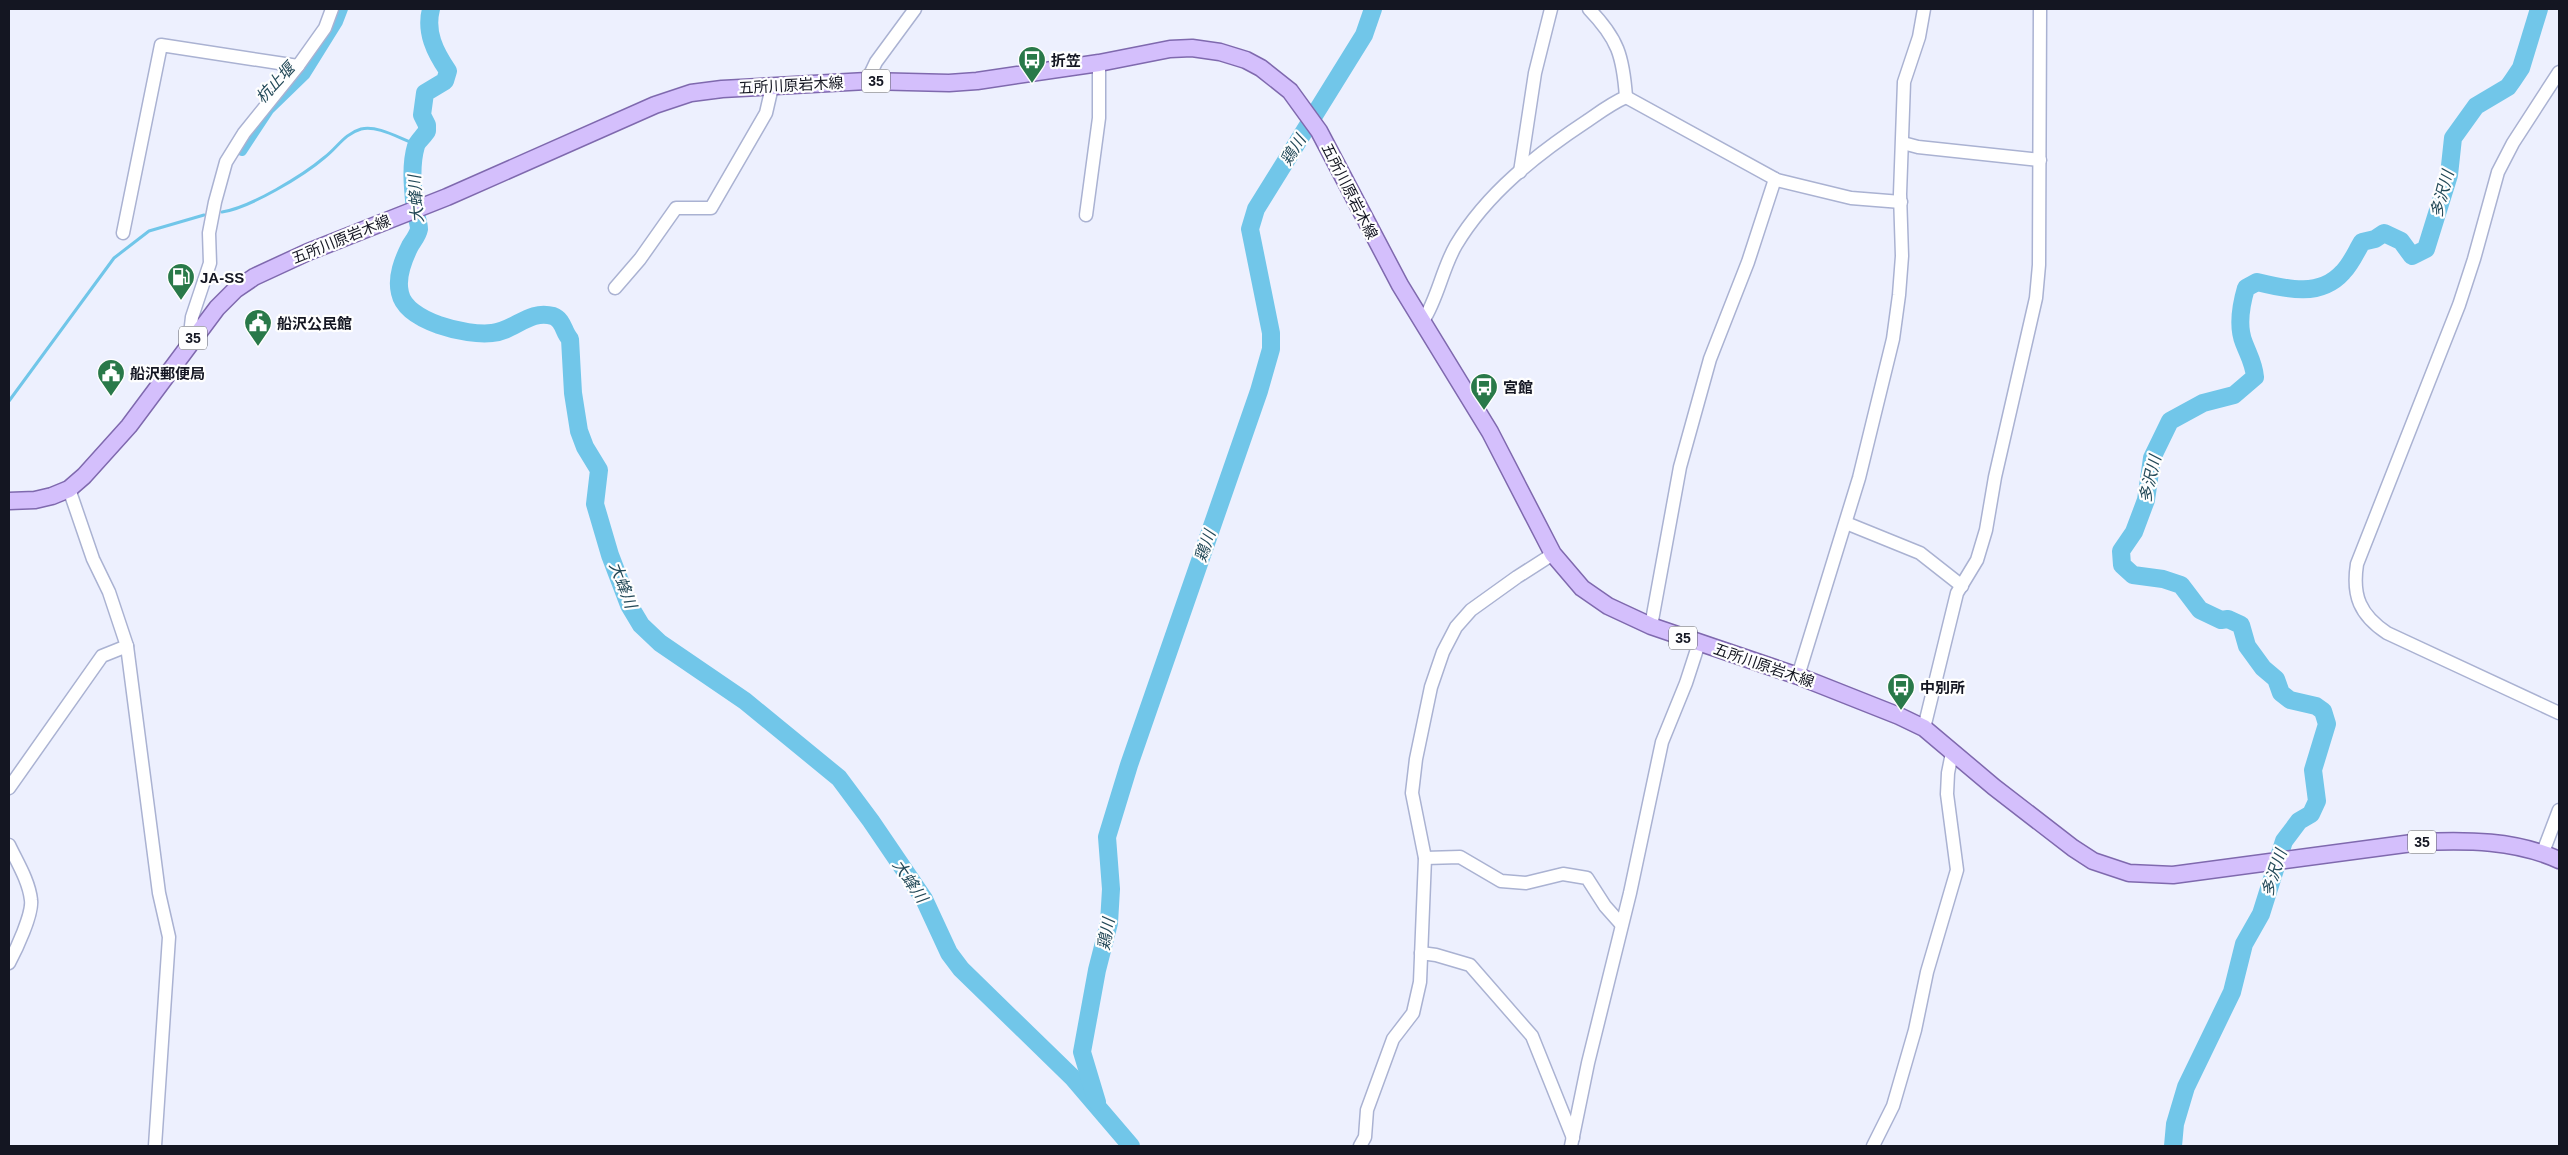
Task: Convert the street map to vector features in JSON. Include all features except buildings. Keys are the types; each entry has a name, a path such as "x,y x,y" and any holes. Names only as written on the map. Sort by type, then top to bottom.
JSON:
{"main road":[{"name":"五所川原岩木線","path":"9,501 35,500 69,489 84,476 129,426 217,308 254,277 447,197 655,105 691,94 722,89 867,81 949,84 1099,63 1170,49 1192,48 1220,52 1246,60 1261,68 1290,91 1304,109 1319,131 1390,268 1490,432 1553,554 1582,588 1626,616 1798,676 1890,712 1924,728 1952,753 2073,848 2093,861 2110,867 2145,875 2173,875 2420,842 2454,841 2487,842 2543,852 2559,860"}],"street":[{"path":"189,344 192,317 210,263 210,232 215,202 226,162 244,133 298,66 325,28 332,9"},
{"path":"867,81 876,62 905,14 915,9"},
{"path":"1520,172 1535,73 1551,9"},
{"path":"1588,9 1608,29 1618,48 1625,75 1626,97"},
{"path":"1798,676 1836,549 1846,523 1893,339 1900,295 1902,256 1901,202 1904,82 1919,37 1924,9"},
{"path":"1924,728 1957,593 1977,560 1986,530 2004,437 2036,298 2040,160 2040,9"},
{"path":"123,233 161,44 298,66"},
{"path":"1086,215 1099,118 1099,63"},
{"path":"2559,72 2513,143 2498,172 2459,305 2364,546 2355,581 2361,607 2371,622 2387,633 2559,713"},
{"path":"615,288 640,260 676,208 711,208 766,113 772,87"},
{"path":"1422,321 1434,305 1456,246 1487,202 1564,136 1626,97"},
{"path":"1626,97 1775,179 1851,198 1901,202"},
{"path":"1903,143 1918,147 2040,160"},
{"path":"1651,626 1680,467 1710,359 1748,262 1775,179"},
{"path":"69,489 93,559 109,592 127,646 158,893 169,937 155,1146"},
{"path":"1846,523 1920,553 1962,586"},
{"path":"1360,1146 1365,1137 1367,1110 1392,1039 1413,1013 1420,982 1425,858 1412,793 1416,759 1431,686 1443,652 1456,627 1471,610 1553,554"},
{"path":"1572,1142 1621,924 1630,893 1662,742 1686,683 1699,643"},
{"path":"9,788 102,656 127,646"},
{"path":"1873,1146 1893,1106 1916,1030 1927,972 1957,870 1947,794 1948,773 1952,753"},
{"path":"2543,852 2559,810"},
{"path":"9,845 25,879 32,902 25,926 9,963"},
{"path":"1425,858 1460,857 1501,881 1526,884 1563,874 1587,878 1605,906 1621,924"},
{"path":"1420,954 1436,955 1470,965 1532,1036 1572,1142"}],"waterway":[{"name":"杭止堰","path":"242,151 269,110 305,75 338,22 343,9"},
{"name":"大蜂川","path":"431,9 429,26 432,42 448,71 445,81 425,93 422,115 427,125 427,131 416,146 413,170 415,210 419,229 405,257 399,281 400,293 405,303 413,312 425,319 439,325 468,332 492,333 508,329 537,315 553,316 559,320 570,339 573,393 579,431 585,447 599,470 595,504 610,555 629,605 641,625 660,643 745,701 839,778 924,899 949,953 961,969 1072,1077 1131,1146"},
{"name":"鶏川","path":"1097,1102 1082,1052 1097,970 1109,923 1111,889 1107,837 1129,765 1259,391 1271,349 1271,333 1250,229 1256,209 1364,35 1373,9"},
{"name":"多沢川","path":"2173,1146 2175,1124 2186,1087 2232,992 2244,944 2261,914 2284,841 2299,821 2311,814 2317,801 2313,770 2327,724 2323,711 2316,706 2290,700 2281,693 2276,679 2263,668 2247,646 2241,625 2228,619 2221,620 2200,610 2181,585 2163,579 2133,575 2122,565 2121,551 2134,532 2146,500 2152,458 2170,421 2203,403 2234,395 2255,377 2242,336 2240,323 2241,308 2246,288 2257,282 2291,289 2324,286 2346,269 2362,242 2375,239 2384,233 2401,241 2412,256 2426,249 2449,175 2453,138 2476,106 2508,87 2513,80 2521,68 2539,9"},
{"path":"222,212 261,198 291,181 325,157 355,131 368,128 375,129 416,144"},
{"path":"9,401 114,258 149,231 204,215"}],"place":[{"name":"折笠","path":"1032,84"},
{"name":"JA-SS","path":"181,301"},
{"name":"船沢公民館","path":"258,347"},
{"name":"船沢郵便局","path":"111,397"},
{"name":"宮館","path":"1484,411"},
{"name":"中別所","path":"1901,711"}]}
